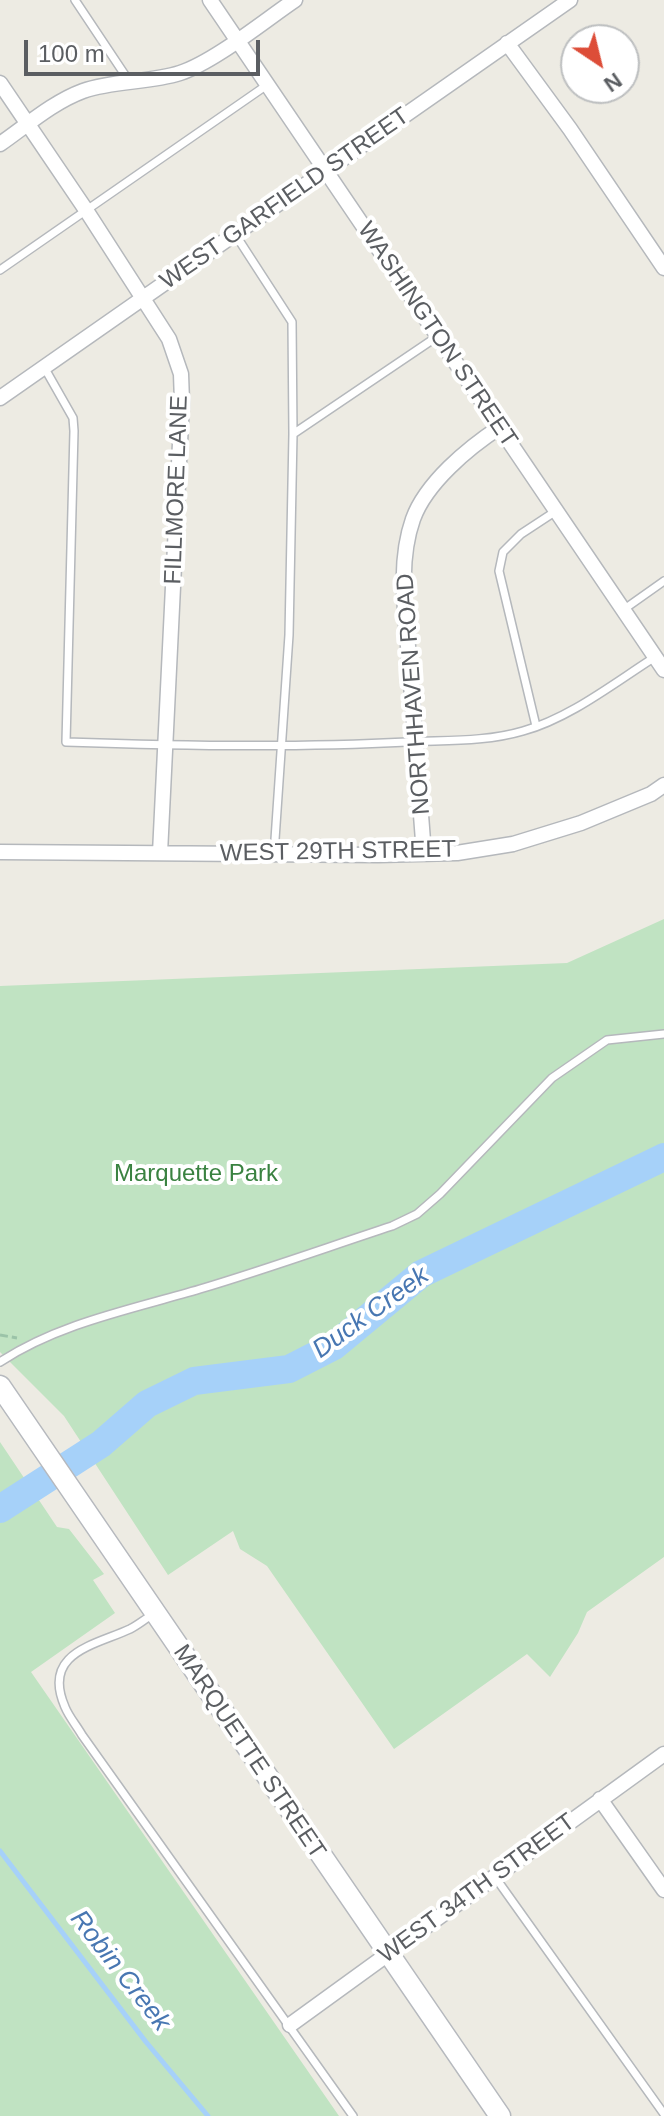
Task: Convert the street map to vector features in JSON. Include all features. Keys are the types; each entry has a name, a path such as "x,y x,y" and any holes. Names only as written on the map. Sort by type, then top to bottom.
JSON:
{"main road":[{"name":"MARQUETTE STREET","path":"0,1386 500,2116"}],"street":[{"name":"WASHINGTON STREET","path":"210,0 660,663"},
{"path":"0,144 57,104 83,91 179,73 200,64 295,0"},
{"name":"WEST GARFIELD STREET","path":"0,398 570,0"},
{"path":"507,43 570,129 664,268"},
{"name":"FILLMORE LANE","path":"0,83 169,339 181,374 160,853"},
{"name":"NORTHHAVEN ROAD","path":"424,854 405,592 406,547 424,496 471,446 500,427"},
{"name":"WEST 29TH STREET","path":"0,852 457,853 513,844 581,823 651,794 664,785"},
{"name":"WEST 34TH STREET","path":"290,2025 664,1754"},
{"path":"600,1799 664,1890"}],"lane":[{"path":"75,0 129,81"},
{"path":"0,270 267,85"},
{"path":"235,234 292,322 289,635 274,854"},
{"path":"293,434 438,336"},
{"path":"44,367 73,418 74,431 66,742 165,746 282,745 483,738 536,726 660,663"},
{"path":"536,726 499,571 503,552 521,534 556,511"},
{"path":"623,610 664,581"},
{"path":"0,1362 26,1344 65,1329 208,1287 392,1226 417,1214 552,1078 607,1040 664,1034"},
{"path":"154,1613 131,1628 79,1649 68,1660 60,1685 64,1706 353,2116"},
{"path":"494,1876 664,2114"}],"path":[{"path":"0,1335 20,1338 26,1344"}],"green space":[{"name":"Marquette Park","path":"664,919 664,1557 587,1612 578,1633 550,1677 527,1654 394,1749 267,1566 240,1549 233,1531 168,1575 64,1416 0,1352 0,986 567,963"},
{"path":"0,1442 57,1527 69,1529 104,1574 93,1580 115,1613 31,1672 339,2116 0,2116"}],"waterway":[{"name":"Duck Creek","path":"0,1509 101,1444 147,1404 194,1381 289,1369 334,1346 421,1274 664,1157"},
{"name":"Robin Creek","path":"0,1851 146,2042 208,2116"}]}
